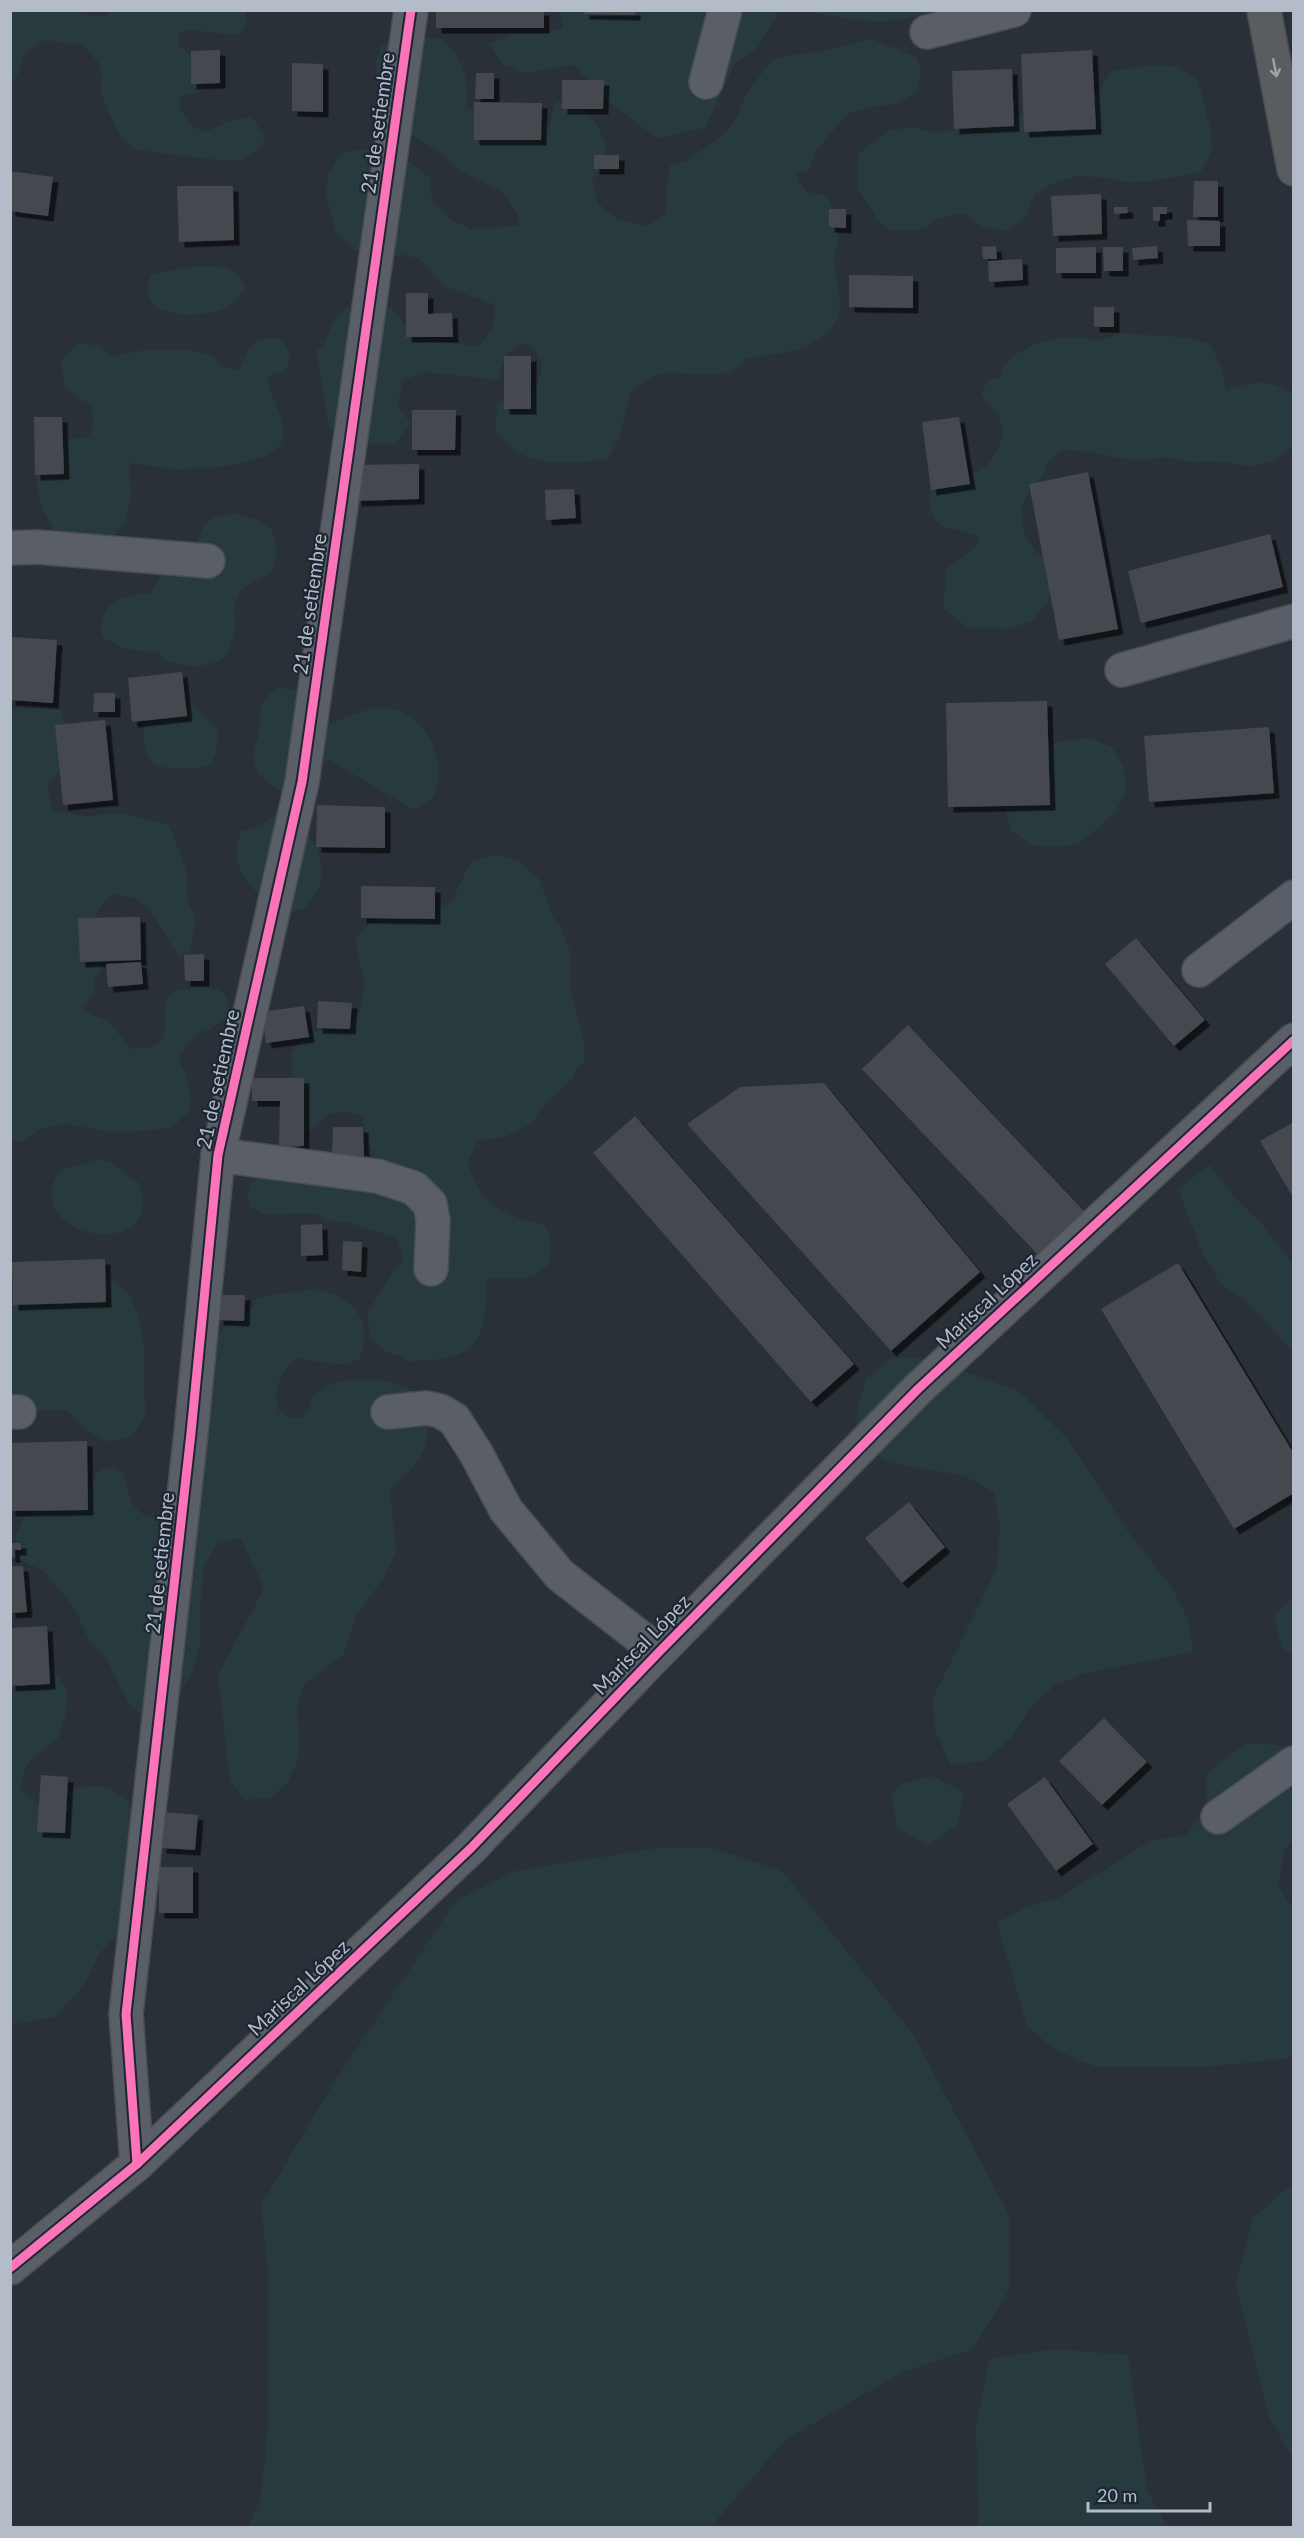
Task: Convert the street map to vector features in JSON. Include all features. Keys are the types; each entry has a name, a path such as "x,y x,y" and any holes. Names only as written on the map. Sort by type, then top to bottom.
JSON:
{"highway":[{"path":"1264,10 1293,168"}],"street":[{"name":"21 de setiembre","path":"137,2164 126,2014 191,1433 218,1155 302,782 411,10"},
{"path":"706,82 725,10"},
{"path":"927,32 1014,10"},
{"path":"10,548 37,547 208,561"},
{"path":"1122,670 1293,621"},
{"path":"1199,970 1293,897"},
{"name":"Mariscal López","path":"10,2268 137,2164 471,1848 658,1652 918,1389 1293,1040"},
{"path":"218,1155 377,1176 414,1188 430,1204 433,1220 431,1269"},
{"path":"388,1412 426,1408 440,1411 453,1419 476,1453 506,1510 560,1575 658,1652"},
{"path":"1218,1817 1293,1763"}],"green space":[{"path":"111,10 246,11 246,25 239,34 193,30 180,32 178,44 205,69 207,81 204,90 180,97 179,107 193,127 205,132 228,122 252,117 264,136 263,145 244,160 218,160 137,150 121,137 101,93 102,74 98,63 81,45 45,40 26,51 18,74 11,83 11,11 80,11 92,16 104,16"},
{"path":"622,10 640,13 641,10 779,11 756,50 735,63 705,128 657,138 615,107 573,65 525,73 502,64 489,44 512,34 536,34 563,28 559,11"},
{"path":"932,10 916,17 885,21 854,20 806,11"},
{"path":"419,36 443,39 461,63 466,79 467,109 480,111 527,129 550,125 555,101 578,105 596,123 606,144 605,161 592,180 598,203 619,220 648,226 667,213 670,165 685,162 725,134 738,114 747,92 770,63 780,57 817,52 872,39 916,57 921,68 917,92 896,104 870,107 847,114 816,151 808,173 797,172 800,183 807,192 825,197 833,207 839,237 834,256 840,309 832,328 805,347 746,358 731,371 720,374 665,373 656,375 631,390 619,438 608,459 571,463 533,459 511,448 496,430 497,405 514,388 537,386 541,363 537,353 527,343 510,351 498,380 424,372 402,381 398,405 411,424 396,443 347,442 329,426 316,351 323,346 333,323 348,306 372,300 395,311 408,330 430,340 478,347 493,329 495,305 444,286 419,259 405,255 381,258 354,250 336,232 326,195 328,174 342,153 379,150 399,156 430,178 432,201 450,219 471,229 520,226 518,215 504,193 460,171 442,153 409,134 386,113 377,89 376,61 382,45 392,38"},
{"path":"1158,65 1177,67 1198,80 1210,126 1212,150 1201,172 1153,181 1128,182 1079,176 1056,182 1035,194 1027,216 1008,230 983,228 964,213 937,219 928,227 916,230 891,230 880,223 857,188 858,154 890,130 913,127 935,134 1007,117 1069,110 1099,92 1110,71"},
{"path":"215,266 229,269 236,273 246,287 230,305 204,314 188,315 160,309 151,301 148,289 152,274 189,267"},
{"path":"1121,333 1192,338 1211,345 1221,367 1226,390 1253,383 1267,383 1293,394 1293,445 1277,459 1253,467 1215,461 1191,462 1167,457 1142,460 1118,458 1093,452 1065,450 1054,455 1046,465 1043,476 1030,489 1020,511 1023,530 1036,553 1044,554 1053,577 1048,601 1032,621 1009,629 969,628 943,609 946,569 976,546 980,537 937,523 930,506 931,482 979,471 993,457 1004,430 997,414 981,395 986,383 1000,378 1004,366 1013,357 1025,349 1056,339 1072,337 1097,341"},
{"path":"281,339 289,354 289,362 285,371 273,374 268,379 268,385 280,413 284,434 276,449 250,461 199,469 174,469 129,463 131,497 126,521 110,539 65,544 44,510 37,484 38,472 43,460 53,449 64,440 87,438 93,427 92,403 84,401 64,386 61,361 77,343 101,346 109,357 145,350 190,350 214,357 222,367 239,370 249,349 261,340"},
{"path":"237,514 260,521 271,528 276,545 276,556 270,574 251,583 241,592 236,601 234,631 224,658 201,666 179,664 163,659 160,653 124,649 102,637 101,625 107,608 121,599 151,593 164,571 195,547 204,524 214,517"},
{"path":"277,688 303,690 327,724 366,710 385,707 410,716 428,735 438,761 439,774 434,797 414,810 329,760 321,767 311,784 307,835 318,848 322,874 320,887 305,908 287,913 254,890 240,870 237,858 237,845 241,831 258,826 271,818 276,813 281,800 281,790 263,779 254,760 261,709 265,698"},
{"path":"186,697 218,730 216,754 210,765 180,769 156,765 151,762 145,749 143,734 145,723 157,711"},
{"path":"12,708 61,710 69,734 61,768 47,786 52,811 88,816 128,814 169,825 186,869 188,904 194,914 195,926 190,950 180,957 146,906 125,896 111,895 102,904 95,921 103,966 94,980 94,992 83,1007 86,1012 109,1022 131,1049 158,1044 163,1038 166,1003 170,995 178,990 210,988 217,989 225,996 229,1005 229,1016 210,1030 200,1032 180,1053 179,1060 186,1074 191,1099 189,1112 171,1128 114,1133 67,1124 42,1128 21,1142 11,1140 10,1097 13,1090 10,1087"},
{"path":"1090,738 1112,747 1124,767 1126,791 1115,813 1079,844 1055,847 1031,845 1012,831 1004,807 1002,784 1015,764 1058,742"},
{"path":"496,855 521,862 539,879 553,917 560,926 570,951 570,991 584,1039 585,1062 577,1067 573,1078 545,1104 531,1124 505,1137 478,1141 468,1162 479,1188 496,1206 518,1218 545,1225 551,1242 550,1258 541,1271 533,1275 518,1279 486,1278 484,1320 472,1346 447,1358 405,1361 400,1356 388,1353 369,1337 368,1312 393,1272 404,1261 396,1238 350,1223 325,1220 316,1213 264,1214 250,1206 248,1195 250,1183 266,1174 397,1170 375,1158 364,1129 363,1116 347,1112 333,1113 321,1119 311,1132 296,1130 291,1055 303,1040 315,1032 349,1028 361,1008 365,984 355,941 361,930 382,916 428,912 455,901 457,889 471,862"},
{"path":"95,1160 112,1163 139,1183 142,1209 133,1225 116,1233 94,1234 74,1227 58,1214 52,1195 59,1171"},
{"path":"1210,1165 1233,1196 1264,1226 1293,1265 1293,1352 1251,1306 1220,1283 1203,1254 1178,1189"},
{"path":"90,1272 113,1280 130,1295 139,1318 144,1343 145,1415 132,1436 109,1442 86,1431 68,1411 43,1410 11,1425 11,1290 19,1283"},
{"path":"314,1288 330,1293 353,1306 364,1328 364,1345 358,1360 346,1364 296,1358 279,1382 276,1396 279,1411 289,1417 301,1419 309,1410 312,1397 330,1385 342,1381 379,1379 408,1388 426,1404 428,1432 423,1453 390,1490 396,1552 384,1577 356,1617 344,1654 304,1684 297,1708 298,1760 288,1782 270,1798 245,1800 230,1781 218,1675 264,1588 240,1538 217,1544 204,1566 200,1643 194,1668 170,1714 145,1718 128,1702 106,1658 89,1640 75,1609 43,1571 20,1560 15,1537 25,1515 47,1502 71,1500 88,1492 99,1470 112,1468 123,1473 129,1494 139,1511 153,1518 181,1494 215,1337 250,1310 255,1305 255,1300 269,1295"},
{"path":"892,1358 927,1358 1019,1391 1068,1439 1126,1529 1171,1586 1187,1617 1193,1652 1086,1673 1055,1685 1031,1708 1011,1738 985,1761 951,1765 935,1731 933,1698 997,1568 1000,1527 994,1493 965,1476 891,1463 859,1447 856,1414 866,1379"},
{"path":"1293,1597 1293,1656 1282,1648 1274,1615"},
{"path":"11,1656 53,1669 67,1689 66,1714 58,1738 31,1759 24,1771 20,1788 38,1805 50,1808 59,1796 83,1787 109,1787 128,1801 137,1824 129,1917 116,1936 99,1954 85,1984 55,2017 11,2025"},
{"path":"1246,1743 1277,1745 1293,1751 1293,1839 1284,1851 1279,1887 1293,1910 1293,2056 1285,2059 1207,2067 1096,2067 1053,2049 1027,2025 997,1923 1027,1907 1060,1897 1152,1840 1187,1835 1207,1805 1207,1773"},
{"path":"933,1776 963,1792 958,1825 928,1845 897,1828 891,1794 900,1784"},
{"path":"657,1848 713,1848 782,1871 913,2034 1009,2215 1009,2290 973,2349 903,2372 785,2440 711,2527 249,2527 261,2496 268,2424 268,2273 261,2205 331,2087 456,1900 515,1871"},
{"path":"1293,2183 1293,2459 1269,2417 1236,2284 1253,2218"},
{"path":"1055,2349 1128,2355 1147,2490 1167,2527 979,2527 976,2428 989,2359"}],"building":[{"path":"436,10 544,10 544,28 436,28"},
{"path":"584,10 635,10 635,15 584,14"},
{"path":"220,50 220,83 191,84 191,51"},
{"path":"1092,50 1096,129 1024,132 1021,54"},
{"path":"292,63 323,64 323,112 292,111"},
{"path":"1012,69 1014,126 954,129 952,71"},
{"path":"476,73 494,73 494,99 475,99"},
{"path":"562,80 604,80 603,109 562,109"},
{"path":"474,102 542,103 541,140 474,140"},
{"path":"594,155 619,155 619,169 594,169"},
{"path":"10,171 53,177 48,216 10,211"},
{"path":"1194,181 1218,181 1218,217 1193,217"},
{"path":"177,186 233,186 234,240 179,242"},
{"path":"1101,194 1102,234 1053,236 1051,196"},
{"path":"1114,207 1127,207 1128,213 1114,214"},
{"path":"1153,207 1167,207 1167,214 1160,214 1160,221 1153,221"},
{"path":"829,209 846,209 846,228 829,227"},
{"path":"1187,220 1220,221 1220,246 1188,246"},
{"path":"996,246 997,259 983,259 982,247"},
{"path":"1157,246 1158,258 1133,260 1132,248"},
{"path":"1096,247 1096,273 1056,273 1056,248"},
{"path":"1103,247 1123,247 1123,271 1104,271"},
{"path":"1022,259 1023,280 989,282 988,261"},
{"path":"849,275 913,276 913,308 849,307"},
{"path":"406,293 428,293 428,314 452,313 453,337 406,337"},
{"path":"1094,307 1114,307 1114,327 1094,327"},
{"path":"504,356 531,356 531,409 504,409"},
{"path":"412,410 456,410 455,450 412,450"},
{"path":"34,417 62,417 64,474 35,475"},
{"path":"959,417 970,484 931,490 922,422"},
{"path":"419,464 419,499 356,501 355,465"},
{"path":"1088,472 1118,629 1059,640 1029,484"},
{"path":"574,489 576,518 546,520 545,490"},
{"path":"1270,534 1283,587 1141,623 1128,571"},
{"path":"12,637 57,640 53,703 10,700"},
{"path":"182,672 187,716 132,722 128,678"},
{"path":"94,693 115,693 115,712 93,712"},
{"path":"1047,701 1050,805 948,807 946,703"},
{"path":"105,720 113,800 63,805 55,725"},
{"path":"1269,727 1274,793 1149,802 1144,736"},
{"path":"317,805 385,807 385,848 316,847"},
{"path":"361,886 435,887 435,919 361,918"},
{"path":"140,917 141,960 80,962 78,918"},
{"path":"1136,938 1205,1020 1174,1046 1105,964"},
{"path":"204,954 204,981 185,981 184,955"},
{"path":"141,962 143,984 108,987 106,964"},
{"path":"318,1001 352,1003 350,1029 317,1028"},
{"path":"304,1006 309,1037 266,1043 262,1012"},
{"path":"908,1025 1085,1212 1039,1256 862,1069"},
{"path":"252,1078 304,1078 304,1146 279,1147 280,1101 252,1101"},
{"path":"824,1083 980,1272 891,1351 687,1124 740,1087"},
{"path":"635,1116 854,1364 811,1402 593,1153"},
{"path":"1294,1122 1294,1199 1260,1141"},
{"path":"333,1127 363,1127 364,1157 332,1157"},
{"path":"322,1224 323,1255 301,1256 301,1225"},
{"path":"343,1241 362,1242 361,1272 342,1270"},
{"path":"105,1259 106,1302 13,1305 12,1262"},
{"path":"1178,1263 1294,1454 1294,1493 1234,1529 1101,1309"},
{"path":"220,1295 245,1295 244,1321 218,1320"},
{"path":"87,1441 88,1510 10,1511 10,1443"},
{"path":"909,1502 945,1547 902,1583 865,1538"},
{"path":"10,1543 21,1543 21,1550 14,1550 15,1557 10,1557"},
{"path":"10,1566 23,1566 27,1612 10,1613"},
{"path":"47,1626 50,1684 10,1686 10,1628"},
{"path":"1104,1718 1147,1762 1102,1805 1059,1761"},
{"path":"41,1775 68,1777 65,1833 37,1832"},
{"path":"1045,1777 1093,1844 1056,1871 1007,1804"},
{"path":"163,1812 198,1815 195,1850 161,1848"},
{"path":"159,1867 193,1867 193,1913 159,1913"}],"cycle path":[{"path":"137,2164 126,2014 191,1433 218,1155 302,782 411,10"},
{"path":"10,2268 137,2164 471,1848 659,1652 918,1389 1294,1040"}]}
